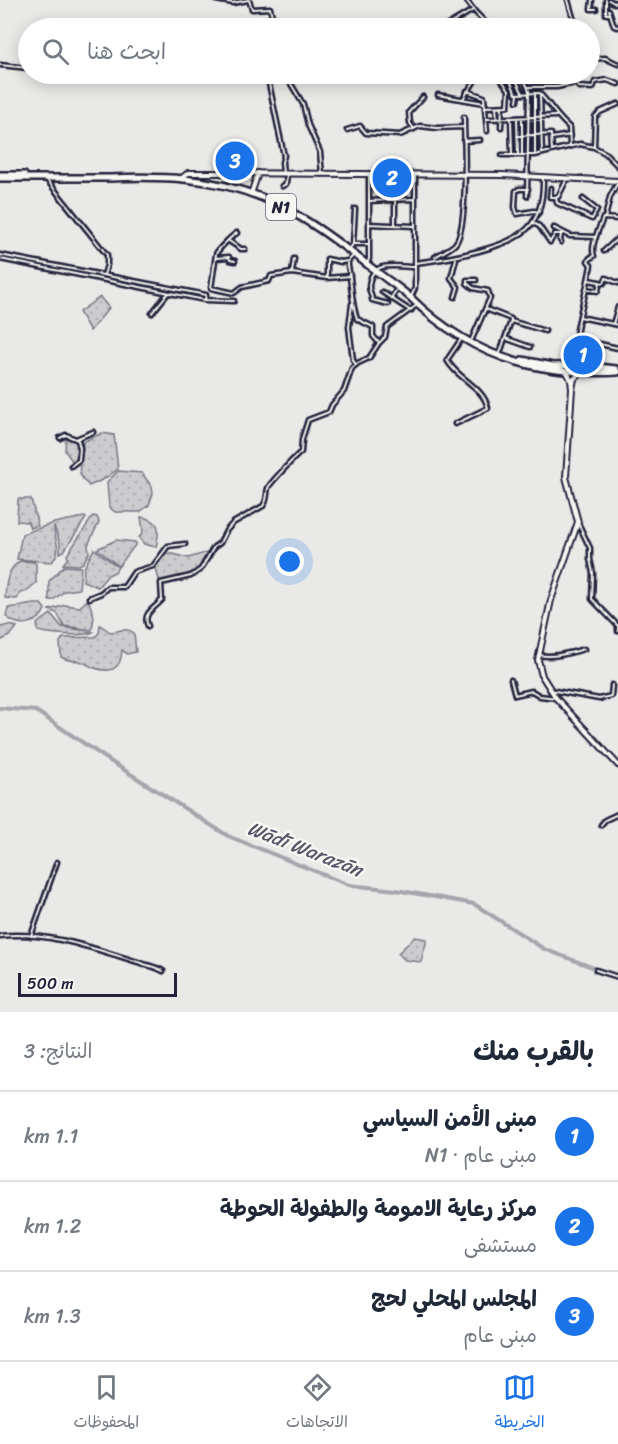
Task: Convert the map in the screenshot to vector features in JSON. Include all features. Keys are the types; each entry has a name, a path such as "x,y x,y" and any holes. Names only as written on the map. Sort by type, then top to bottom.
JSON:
{"highway":[{"name":"N1","path":"0,176 46,178 127,176"},
{"name":"N1","path":"0,176 182,178 210,182 251,194 304,219 355,254 411,298 472,339 527,362 552,366 567,365"},
{"name":"N1","path":"411,298 417,305 462,338 515,362 536,368 580,374 618,371"},
{"path":"567,372 563,368 567,365 580,366 583,370 580,374"},
{"name":"N1","path":"580,366 618,371"}],"main road":[{"path":"182,178 188,173 415,174 618,182"},
{"path":"251,194 258,173"},
{"path":"567,372 572,389"},
{"path":"580,374 574,379 572,389 566,477 578,522 551,600 539,655 539,668 556,698 618,765"}],"street":[{"path":"216,0 233,3 249,0 252,9 270,8 272,18"},
{"path":"466,0 481,18"},
{"path":"568,0 573,18"},
{"path":"592,0 591,9 596,9"},
{"path":"618,2 608,0 606,14 609,12 612,14 614,26 618,27"},
{"path":"460,18 473,10"},
{"path":"600,58 605,58 618,64"},
{"path":"0,65 18,67"},
{"path":"600,81 618,84"},
{"path":"269,84 284,156 282,162 285,174 284,185 290,187"},
{"path":"291,84 303,104 308,125 320,152 322,174"},
{"path":"463,99 472,84"},
{"path":"438,95 502,107 508,106 510,95 505,84"},
{"path":"512,84 517,95 517,101"},
{"path":"518,84 523,94"},
{"path":"527,84 529,93 527,196"},
{"path":"528,87 557,87 570,84"},
{"path":"576,84 579,87 594,88 595,84"},
{"path":"467,92 484,96 487,131"},
{"path":"510,95 529,93 540,95 553,108 556,116 569,127 570,145"},
{"path":"535,93 536,155"},
{"path":"540,95 542,153"},
{"path":"414,129 410,123 409,112 423,97"},
{"path":"594,147 595,117 600,112 618,104"},
{"path":"496,107 497,119"},
{"path":"501,127 502,107"},
{"path":"487,119 556,116"},
{"path":"435,257 455,244 462,221 466,176 464,117"},
{"path":"511,118 512,155"},
{"path":"517,118 518,155"},
{"path":"522,118 522,155"},
{"path":"347,129 360,126 366,134 400,135 420,126 464,127"},
{"path":"518,136 551,134 552,151"},
{"path":"552,138 570,135"},
{"path":"464,141 480,140"},
{"path":"502,155 536,155 580,144 594,147 605,153 618,166"},
{"path":"367,264 369,259 369,174"},
{"path":"411,298 415,288 415,174"},
{"path":"46,178 107,255 104,275"},
{"path":"388,304 372,300 369,289 374,270 381,267 415,265 456,258 515,239 532,223 539,212 543,179"},
{"path":"556,198 562,192 567,179"},
{"path":"567,365 573,358 589,280 591,265 588,261 594,256 593,247 596,237 610,197 618,182"},
{"path":"551,188 550,197 556,198"},
{"path":"528,189 516,191 517,213 539,212"},
{"path":"556,198 557,202 592,219 597,210 583,199"},
{"path":"369,201 415,199"},
{"path":"395,200 395,225"},
{"path":"349,250 353,244 355,209"},
{"path":"604,218 618,219"},
{"path":"532,223 539,226 550,242 555,234 562,233"},
{"path":"369,224 415,226"},
{"path":"554,228 573,236 596,237"},
{"path":"237,233 219,249 211,288 234,293 242,287 269,281 271,276 292,273 327,278 350,276"},
{"path":"561,242 562,233"},
{"path":"604,251 618,238"},
{"path":"230,241 241,249 245,249"},
{"path":"353,244 369,244"},
{"path":"327,278 327,259 348,261 355,254"},
{"path":"0,255 206,295 205,300"},
{"path":"216,258 229,257 230,260 235,261"},
{"path":"455,297 458,287 451,278 456,258"},
{"path":"0,259 205,300 234,301"},
{"path":"292,273 294,259"},
{"path":"348,261 352,304 349,327 353,360 356,365"},
{"path":"589,280 604,283 606,278 618,283"},
{"path":"472,339 490,298 488,291 473,288 467,283 467,280 476,280"},
{"path":"586,289 598,291 600,282"},
{"path":"391,298 398,288"},
{"path":"152,313 168,292"},
{"path":"382,292 411,311"},
{"path":"352,304 357,319 373,327 374,336 379,343"},
{"path":"148,626 147,613 162,600 161,583 191,576 201,570 214,547 220,543 233,524 267,502 270,484 301,452 308,420 329,412 344,392 348,376 356,365 369,358 385,337 387,327 417,305"},
{"path":"613,324 618,307"},
{"path":"486,309 511,319 511,321 545,331"},
{"path":"580,317 618,325"},
{"path":"500,352 511,321"},
{"path":"455,424 488,408 477,388 462,378 447,360 462,338"},
{"path":"505,338 530,347"},
{"path":"576,339 618,348"},
{"path":"574,350 576,361 580,366"},
{"path":"76,439 93,432"},
{"path":"60,438 66,435 76,439 79,443 81,454 79,460 71,466"},
{"path":"578,522 590,548 593,573 592,599 618,628"},
{"path":"89,598 110,586 124,587 134,572 153,566 168,546 185,544"},
{"path":"539,655 548,657 553,654 570,654 584,649"},
{"path":"511,680 515,695 532,691 540,696 556,698"},
{"path":"550,690 599,699 611,696 612,685"},
{"path":"602,825 604,820 618,814"},
{"path":"30,936 57,862"},
{"path":"0,936 10,934 52,939 96,949 163,971"},
{"path":"596,970 618,977"}],"shaded area":[{"path":"100,297 109,308 90,331 79,312"},
{"path":"102,433 114,435 118,469 89,486 79,470 83,442"},
{"path":"66,437 76,441 79,452 75,462 65,451"},
{"path":"118,471 142,473 152,487 153,493 149,505 140,512 115,512 109,507 107,482"},
{"path":"18,499 31,499 38,526 30,528 28,522 17,521"},
{"path":"93,516 97,517 99,522 88,545 89,553 83,563 63,564 68,558 67,555"},
{"path":"141,517 152,520 158,526 156,547 144,544 139,538 143,531"},
{"path":"86,518 64,551 60,553 60,543 54,526 58,548 52,562 17,559 22,534 54,523"},
{"path":"116,540 136,544 119,566 97,549"},
{"path":"94,549 118,567 98,587 83,581 84,568"},
{"path":"169,553 188,558 205,553 207,555 200,567 188,575 159,580 155,565"},
{"path":"20,561 36,564 36,583 25,592 20,593 17,599 5,598 10,572"},
{"path":"64,566 81,567 79,589 65,591 53,600 49,600 49,581"},
{"path":"88,599 94,616 92,630 64,626 57,613 49,610 65,605 80,607"},
{"path":"41,604 45,609 42,615 33,622 22,624 6,616 8,608"},
{"path":"51,614 62,627 93,632 74,635 38,631 37,624"},
{"path":"9,625 17,627 10,636 0,641 0,627"},
{"path":"100,625 110,632 126,630 134,633 136,652 127,654 122,650 120,662 110,670 99,669 81,661 61,657 60,642 63,638 95,637 99,633"},
{"path":"415,937 427,939 421,962 405,960 398,953"}],"waterway":[{"name":"Wādī Warazān","path":"0,708 36,711 228,836 349,885 396,890 474,904 544,949 605,972"}],"place":[{"name":"المجلس المحلي لحج","path":"235,161"},
{"name":"مركز رعاية الامومة والطفولة الحوطة","path":"392,178"},
{"name":"مبنى الأمن السياسي","path":"583,355"}]}
